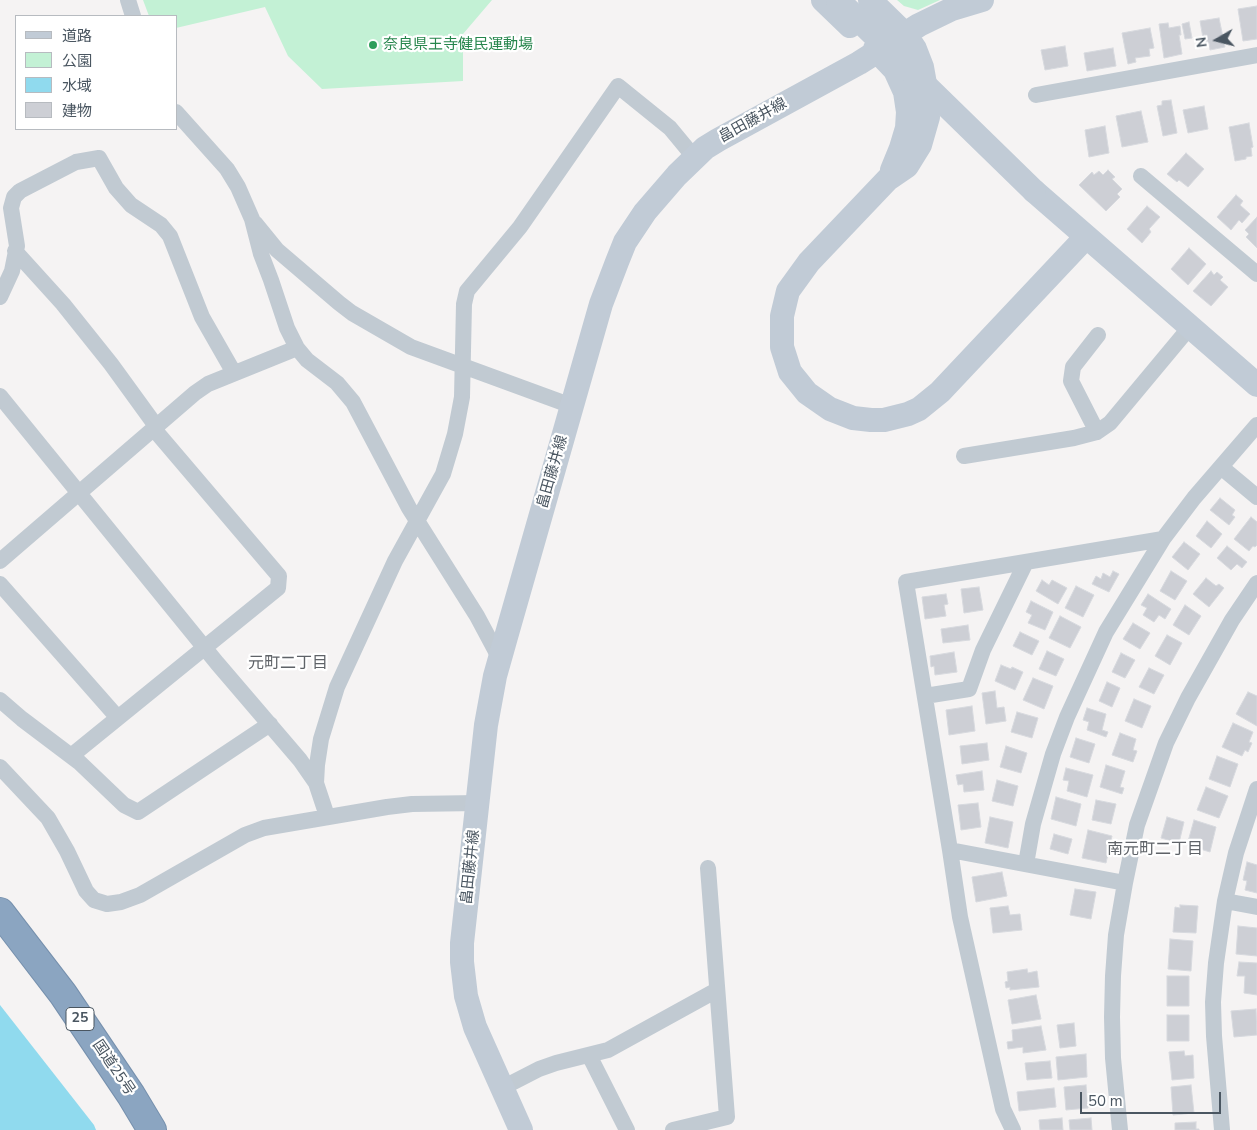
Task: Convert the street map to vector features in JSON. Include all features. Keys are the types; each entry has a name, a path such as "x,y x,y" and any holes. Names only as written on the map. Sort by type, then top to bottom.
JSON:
{"highway":[{"name":"国道25号","path":"0,912 63,994 131,1095 152,1130"}],"street":[{"path":"128,0 133,15"},
{"path":"823,0 895,70 905,92 908,112 907,128 888,180"},
{"path":"838,0 1034,191 1257,385"},
{"path":"870,0 905,34 915,49 922,67 927,95 928,117 920,145 907,166 888,180 798,276 788,291 782,316 782,346 790,372 803,388 817,402 853,418 871,420 908,414 931,400 1086,237"},
{"name":"畠田藤井線","path":"521,1130 475,1027 470,1011 462,962 462,943 486,725 500,659 601,304 625,242 654,201 694,157 718,140 952,9 982,0"},
{"path":"1036,95 1257,55"},
{"path":"316,783 321,739 336,687 395,560 443,474 455,434 462,397 464,304 467,291 520,227 618,86 670,128 694,157"},
{"path":"178,114 227,169 238,187 252,219 261,254 287,328 297,348 307,360 337,383 354,402 417,521 477,616 500,659"},
{"path":"0,297 7,286 12,272 15,251 16,238 11,208 14,197 20,191 76,162 99,158 116,188 131,205 161,225 170,236 202,317 234,373"},
{"path":"1141,176 1257,274"},
{"path":"252,219 277,250 352,313 411,347 572,406"},
{"path":"15,251 63,304 111,364 155,427 279,576 278,588 71,756"},
{"path":"964,456 1074,438 1097,432 1110,423 1190,327"},
{"path":"1097,432 1071,381 1072,368 1098,335"},
{"path":"0,561 201,388 297,348"},
{"path":"0,396 300,760 316,783 327,816"},
{"path":"1026,864 1041,791 1067,717 1106,632 1163,539 1194,498 1257,425"},
{"path":"1221,467 1257,497"},
{"path":"1012,1130 1002,1109 960,917 906,582 1163,539"},
{"path":"925,696 969,689 984,650 1026,562"},
{"path":"1120,1130 1113,1058 1112,1017 1116,935 1138,825 1166,743 1188,698 1232,620 1257,583"},
{"path":"0,584 118,718"},
{"path":"0,700 71,756 124,805 138,812 270,724"},
{"path":"0,767 48,818 67,851 86,891 94,900 107,904 121,902 140,894 245,835 264,828 327,816 412,804 478,803"},
{"path":"1222,1130 1214,1036 1213,1002 1216,963 1225,901 1236,853 1257,789"},
{"path":"950,850 1125,883"},
{"path":"673,1130 726,1117 708,868"},
{"path":"1225,901 1257,907"},
{"path":"502,1088 556,1062 608,1050 716,990"},
{"path":"589,1055 627,1130"}],"green space":[{"name":"奈良県王寺健民運動場","path":"143,0 492,0 463,34 463,81 322,89 288,56 265,7 178,28 178,15 149,15"},
{"path":"897,0 940,0 918,10 904,6"}],"water":[{"path":"0,1005 94,1125 96,1130 0,1130"}],"building":[{"path":"1257,6 1257,39 1243,41 1238,9"},
{"path":"1219,18 1225,47 1210,50 1209,43 1204,44 1200,21"},
{"path":"1189,22 1192,38 1185,39 1182,24"},
{"path":"1168,23 1169,28 1180,26 1181,35 1179,35 1182,54 1164,58 1159,24"},
{"path":"1150,28 1154,48 1149,49 1150,56 1135,58 1136,62 1128,64 1122,33"},
{"path":"1065,46 1068,66 1045,70 1041,50"},
{"path":"1113,48 1116,66 1087,71 1084,53"},
{"path":"1171,100 1177,133 1163,136 1157,106 1162,105 1162,101"},
{"path":"1204,106 1208,129 1188,133 1183,110"},
{"path":"1141,111 1148,142 1122,147 1116,116"},
{"path":"1249,123 1253,147 1251,148 1252,156 1235,161 1229,127"},
{"path":"1105,126 1109,153 1089,157 1085,130"},
{"path":"1186,153 1204,169 1188,187 1179,180 1177,182 1167,174"},
{"path":"1108,170 1115,177 1112,179 1122,189 1117,194 1120,197 1106,211 1079,185 1092,172 1094,175 1099,171 1103,175"},
{"path":"1236,195 1243,201 1240,205 1250,214 1242,223 1239,220 1231,230 1217,217"},
{"path":"1147,206 1160,217 1149,229 1151,232 1142,243 1127,229"},
{"path":"1257,217 1257,248 1246,237 1249,234 1245,230"},
{"path":"1189,248 1206,264 1188,285 1171,269"},
{"path":"1211,271 1214,275 1217,272 1223,277 1220,280 1228,287 1211,306 1193,291"},
{"path":"1220,498 1235,510 1232,515 1235,517 1229,525 1210,510"},
{"path":"1251,517 1257,522 1257,545 1253,546 1249,551 1234,539"},
{"path":"1207,521 1222,534 1211,548 1196,536"},
{"path":"1184,542 1200,554 1188,570 1172,557"},
{"path":"1227,546 1247,562 1242,568 1237,564 1231,570 1217,558"},
{"path":"1113,571 1119,574 1109,592 1092,584 1096,576 1101,579 1103,573 1110,577"},
{"path":"1171,571 1187,581 1175,600 1160,591"},
{"path":"1206,578 1216,586 1219,584 1224,588 1209,607 1193,594"},
{"path":"1042,580 1049,585 1052,580 1067,588 1058,604 1036,591"},
{"path":"1076,586 1094,595 1083,617 1065,608"},
{"path":"979,587 983,610 964,613 961,589"},
{"path":"946,594 948,604 944,605 946,616 925,619 922,597"},
{"path":"1148,594 1171,609 1165,619 1159,615 1154,622 1143,615 1147,608 1141,605"},
{"path":"1031,601 1053,612 1045,630 1028,623 1032,615 1026,612"},
{"path":"1185,605 1201,616 1189,635 1173,625"},
{"path":"1060,616 1081,627 1070,648 1049,638"},
{"path":"1133,623 1150,633 1140,649 1123,639"},
{"path":"968,625 970,640 943,643 941,629"},
{"path":"1020,632 1039,641 1032,655 1013,646"},
{"path":"1167,635 1182,643 1170,665 1155,656"},
{"path":"1047,651 1064,659 1056,676 1039,669"},
{"path":"954,652 957,672 935,675 934,666 931,667 930,656"},
{"path":"1121,653 1135,660 1125,678 1112,672"},
{"path":"1001,665 1023,672 1015,690 995,681"},
{"path":"1149,668 1164,675 1154,694 1139,687"},
{"path":"1033,678 1053,686 1044,709 1023,700"},
{"path":"1107,682 1120,688 1112,707 1099,701"},
{"path":"995,691 997,708 1004,707 1006,721 986,724 982,693"},
{"path":"1248,692 1257,696 1257,726 1236,714"},
{"path":"1134,699 1151,706 1142,728 1125,721"},
{"path":"972,706 975,731 949,735 946,710"},
{"path":"1087,708 1106,714 1102,730 1108,732 1106,737 1087,730 1089,722 1083,720"},
{"path":"1017,712 1038,718 1032,738 1011,732"},
{"path":"1233,723 1253,732 1249,742 1252,743 1248,752 1245,750 1242,756 1222,747"},
{"path":"1120,733 1136,739 1133,750 1137,751 1133,762 1112,755"},
{"path":"1076,738 1095,744 1089,763 1070,757"},
{"path":"987,743 989,760 962,764 960,746"},
{"path":"1006,746 1027,753 1021,773 1000,767"},
{"path":"1217,756 1238,764 1230,787 1209,779"},
{"path":"1106,765 1125,771 1120,787 1124,788 1122,794 1100,787"},
{"path":"1066,768 1093,775 1087,797 1067,791 1069,781 1063,780"},
{"path":"982,771 984,790 964,792 963,784 958,785 956,775"},
{"path":"997,780 1018,786 1013,806 992,801"},
{"path":"1206,787 1228,796 1219,818 1197,810"},
{"path":"1056,797 1081,804 1076,826 1051,819"},
{"path":"1096,800 1116,804 1111,824 1092,820"},
{"path":"978,803 981,827 961,830 958,805"},
{"path":"990,817 1013,822 1008,848 985,843"},
{"path":"1167,817 1184,822 1179,843 1161,838"},
{"path":"1194,820 1216,827 1210,852 1187,845"},
{"path":"1088,830 1112,836 1106,863 1082,858"},
{"path":"1054,834 1072,839 1068,854 1050,849"},
{"path":"1247,862 1257,865 1257,893 1245,890 1247,881 1243,880"},
{"path":"1002,872 1007,896 976,902 972,877"},
{"path":"1075,889 1096,892 1091,919 1070,915"},
{"path":"1180,905 1198,906 1196,933 1173,932 1175,907 1180,908"},
{"path":"1008,906 1010,915 1020,914 1022,930 993,933 990,908"},
{"path":"1238,926 1257,928 1257,956 1236,954"},
{"path":"1170,939 1193,941 1191,971 1168,969"},
{"path":"1239,962 1257,963 1257,995 1244,993 1245,976 1237,976"},
{"path":"1027,969 1028,973 1037,971 1039,987 1010,990 1010,987 1006,988 1005,982 1008,981 1007,972"},
{"path":"1167,976 1189,976 1189,1006 1167,1006"},
{"path":"1036,995 1041,1019 1012,1024 1008,1000"},
{"path":"1256,1009 1257,1035 1234,1037 1231,1011"},
{"path":"1167,1015 1189,1015 1189,1041 1167,1041"},
{"path":"1074,1023 1076,1046 1060,1048 1057,1025"},
{"path":"1041,1026 1046,1050 1023,1053 1023,1047 1008,1049 1007,1042 1013,1041 1012,1030"},
{"path":"1184,1051 1185,1056 1193,1055 1194,1078 1172,1080 1169,1052"},
{"path":"1086,1054 1087,1077 1058,1080 1056,1057"},
{"path":"1050,1061 1052,1078 1027,1080 1025,1063"},
{"path":"1086,1085 1088,1108 1066,1110 1064,1087"},
{"path":"1191,1085 1194,1113 1173,1115 1171,1087"},
{"path":"1054,1088 1056,1107 1019,1111 1017,1092"},
{"path":"1062,1118 1063,1130 1040,1130 1039,1120"},
{"path":"1091,1118 1092,1130 1070,1130 1069,1120"},
{"path":"1196,1122 1196,1129 1199,1130 1175,1130 1175,1123"}],"place":[{"name":"奈良県王寺健民運動場","path":"373,45"}],"district":[{"name":"元町二丁目","path":"288,664"},
{"name":"南元町二丁目","path":"1155,850"}]}
